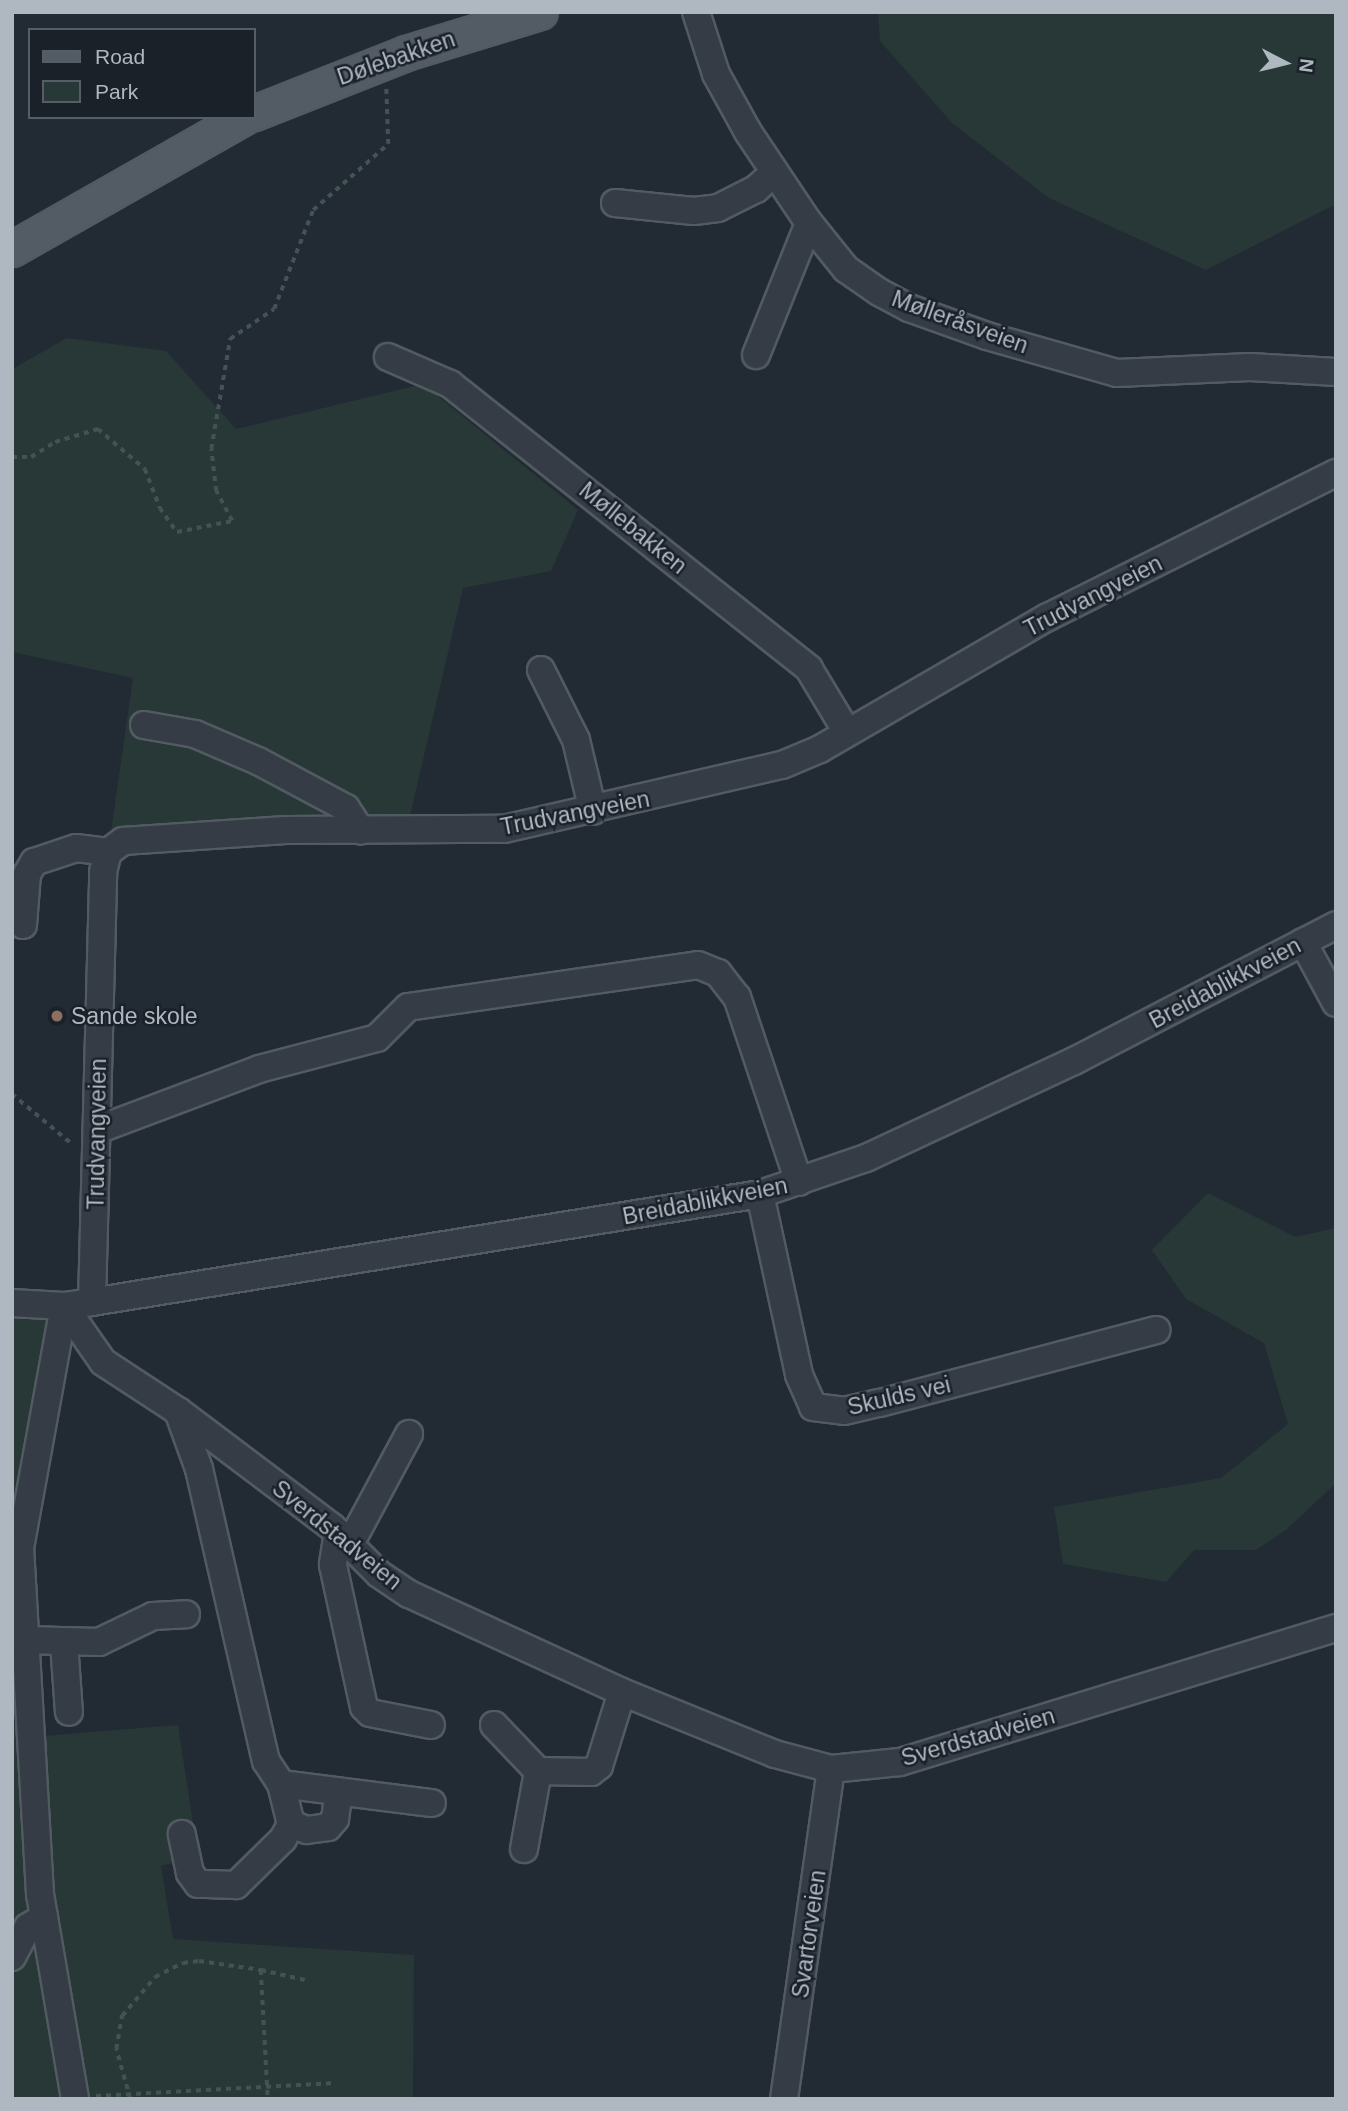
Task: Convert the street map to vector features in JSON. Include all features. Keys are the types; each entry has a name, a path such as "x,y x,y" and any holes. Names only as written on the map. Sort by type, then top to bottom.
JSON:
{"main road":[{"name":"Dølebakken","path":"256,112 381,62 541,12"},
{"path":"12,249 240,119"}],"street":[{"name":"Mølleråsveien","path":"696,12 716,74 809,223 846,269 909,308 1117,373 1250,367 1336,372"},
{"path":"615,203 694,211 718,208 747,195 775,172"},
{"path":"756,355 809,223"},
{"name":"Møllebakken","path":"388,357 460,391 798,660 835,706 847,733"},
{"name":"Trudvangveien","path":"92,1302 103,872 108,852 123,841 144,836 504,829 593,811 782,765 847,733 1048,617 1336,473"},
{"path":"541,670 576,740 593,811"},
{"path":"144,725 195,734 258,761 346,808 361,831"},
{"path":"23,925 27,874 34,862 76,848 108,852"},
{"name":"Breidablikkveien","path":"64,1306 760,1194 866,1158 1074,1062 1336,925"},
{"path":"1303,942 1336,1003"},
{"path":"96,1142 259,1069 377,1038 408,1007 698,965 718,973 737,997 799,1182"},
{"name":"Skulds vei","path":"760,1194 799,1375 813,1407 844,1411 880,1403 1157,1330"},
{"path":"12,1303 64,1306 20,1547 24,1640 22,1737 44,1917 72,2098"},
{"name":"Sverdstadveien","path":"64,1306 103,1362 178,1411 344,1538 379,1574 409,1594 622,1692 775,1754 831,1769 900,1762 1336,1628"},
{"path":"178,1411 199,1469 266,1761 281,1784 291,1824 283,1839 236,1885 198,1884 190,1873 182,1834"},
{"path":"409,1434 344,1538 333,1565 364,1707 370,1713 431,1725"},
{"path":"24,1640 99,1642 153,1616 186,1614"},
{"path":"64,1643 69,1712"},
{"path":"494,1725 538,1770 590,1773 599,1766 622,1692"},
{"name":"Svartorveien","path":"784,2099 831,1769"},
{"path":"524,1849 538,1770"},
{"path":"281,1784 432,1803"},
{"path":"291,1824 307,1830 328,1827 335,1818 339,1792"},
{"path":"12,1957 28,1927 44,1917"}],"path":[{"path":"12,457 31,457 55,442 98,429 145,469 160,508 177,533 232,521 216,491 211,449 230,340 274,309 313,210 388,144 381,62"},
{"path":"12,1094 79,1150 96,1142"},
{"path":"129,2096 119,2068 118,2032 122,2016 141,1989 183,1963 215,1962 305,1980"},
{"path":"261,1970 268,2099"},
{"path":"72,2098 335,2083"}],"green space":[{"path":"878,12 1336,12 1336,204 1206,270 1049,198 952,123 880,41"},
{"path":"67,338 166,351 236,429 423,384 578,510 551,571 463,588 407,829 286,830 206,849 108,852 133,678 12,652 12,369"},
{"path":"1208,1193 1295,1237 1336,1228 1336,1483 1286,1530 1256,1550 1194,1550 1166,1582 1063,1564 1054,1507 1221,1478 1288,1424 1264,1343 1186,1299 1152,1250"},
{"path":"12,1301 64,1306 20,1547 31,1737 178,1725 198,1856 161,1866 173,1939 414,1955 413,2099 12,2099"}],"place":[{"name":"Sande skole","path":"57,1016"}]}
